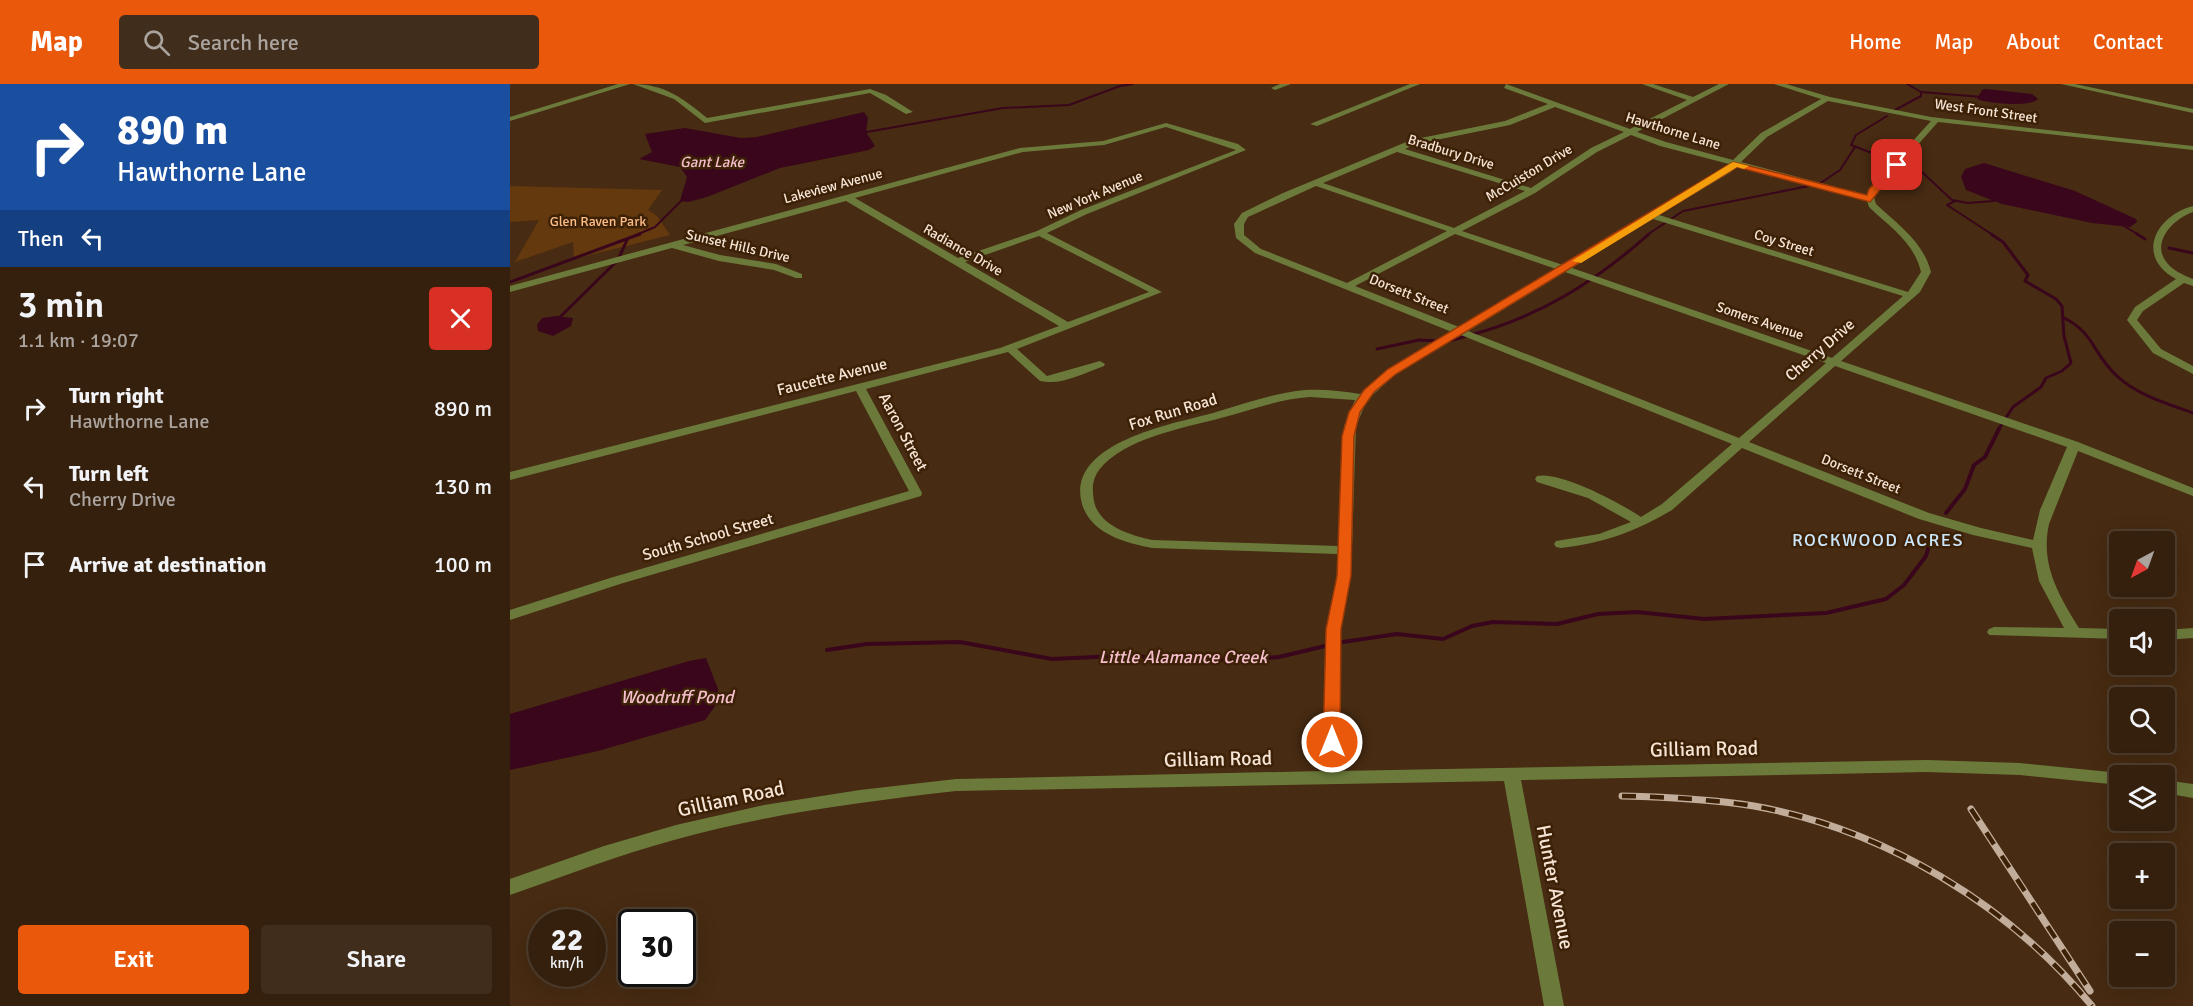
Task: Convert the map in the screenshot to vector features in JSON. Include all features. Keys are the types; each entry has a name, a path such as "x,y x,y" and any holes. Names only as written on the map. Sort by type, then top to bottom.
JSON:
{"street":[{"path":"510,119 626,84"},
{"path":"637,84 677,97 705,121 873,91 909,112"},
{"path":"1275,88 1287,84"},
{"path":"1314,124 1416,84"},
{"path":"1646,84 1694,100"},
{"name":"McCuiston Drive","path":"1348,286 1532,191 1581,157 1725,84"},
{"name":"West Front Street","path":"1778,84 1827,98 1937,119 2193,148"},
{"path":"2065,84 2189,110 2193,102"},
{"name":"Hawthorne Lane","path":"1507,86 1629,132 1736,164 1870,199"},
{"path":"1330,778 1333,629 1344,576 1348,436 1352,419 1362,398 1392,372 1736,164 1764,135 1827,98"},
{"name":"Dorsett Street","path":"1555,104 1507,123 1436,136 1397,149 1250,212 1239,224 1239,236 1258,251 1924,516 1977,532 2038,545"},
{"path":"1870,199 1872,190 1937,119"},
{"name":"Lakeview Avenue","path":"510,289 1016,152 1104,143 1166,125 1242,150"},
{"name":"Bradbury Drive","path":"1397,149 1532,191"},
{"name":"New York Avenue","path":"957,262 1040,233 1100,205 1242,150"},
{"name":"Somers Avenue","path":"1316,183 2074,445 2193,492"},
{"name":"Radiance Drive","path":"846,197 1066,326"},
{"name":"Cherry Drive","path":"1561,544 1602,538 1640,522 1667,507 1921,283 1926,272 1925,264 1914,245 1880,214 1870,199"},
{"path":"2193,209 2170,220 2156,242 2156,250 2166,268 2188,281 2133,314 2132,320 2157,351 2193,371"},
{"name":"Coy Street","path":"1652,216 1909,295"},
{"name":"Faucette Avenue","path":"510,476 1009,348 1157,292 1040,233"},
{"name":"Sunset Hills Drive","path":"670,244 719,258 776,267 799,276"},
{"path":"1009,348 1044,379 1052,380 1100,364"},
{"name":"Aaron Street","path":"859,386 916,493"},
{"name":"Fox Run Road","path":"1345,550 1152,544 1135,541 1120,536 1099,522 1087,502 1086,491 1094,469 1106,456 1147,435 1286,396 1317,393 1362,398"},
{"path":"2074,445 2038,545 2047,583 2074,632"},
{"path":"1541,479 1559,482 1583,492 1640,522"},
{"name":"South School Street","path":"510,615 615,581 916,493"},
{"path":"1994,632 2109,634"},
{"path":"2175,634 2193,633"},
{"name":"Gilliam Road","path":"510,887 630,846 698,826 857,796 957,785 1512,776 1927,766 2020,769 2109,778"},
{"name":"Hunter Avenue","path":"1512,776 1554,1006"},
{"path":"2175,788 2193,791"}],"green space":[{"name":"Glen Raven Park","path":"510,186 662,190 648,210 657,216 670,235 574,259 573,242 515,262 539,220 510,222"}],"water":[{"path":"1982,90 2032,94 2038,99 2034,102 2009,104 1977,99"},
{"name":"Gant Lake","path":"864,112 868,118 866,132 875,146 869,150 780,168 707,197 688,202 680,201 687,177 680,167 639,159 652,152 645,134 685,128 741,138 757,137"},
{"path":"1984,163 2075,191 2136,219 2137,222 2130,227 2092,223 2002,204 1966,190 1961,177 1965,169"},
{"path":"556,316 573,318 571,326 553,336 538,331 537,325 542,318"},
{"name":"Woodruff Pond","path":"706,658 718,689 718,702 705,720 598,751 510,770 510,714"}],"waterway":[{"path":"861,133 1003,108 1069,105 1120,86 1133,84"},
{"name":"Little Alamance Creek","path":"1907,84 1921,92"},
{"name":"Little Alamance Creek","path":"1895,110 1921,96 1921,92"},
{"path":"1921,92 1982,97"},
{"name":"Little Alamance Creek","path":"1887,116 1856,135 1851,145 1922,172 1952,200 1968,203 1994,201"},
{"path":"1647,235 1683,211 1819,184 1840,170 1855,147"},
{"path":"636,235 655,227 683,199"},
{"name":"Little Alamance Creek","path":"1955,201 1947,205 1993,235"},
{"path":"2124,226 2139,235"},
{"path":"510,282 640,234"},
{"path":"1448,341 1495,327 1543,308 1608,268 1649,234"},
{"name":"Little Alamance Creek","path":"1991,234 2003,242 2028,275 2025,281 2056,299 2062,306 2064,336 2071,363 2062,371 2046,378 2041,387 2013,407 1998,430"},
{"path":"2137,234 2145,239"},
{"path":"558,319 618,260 627,240"},
{"path":"2169,248 2193,253"},
{"path":"2064,318 2082,330 2109,368 2125,383 2153,398 2193,413"},
{"path":"1377,349 1419,340 1440,341"},
{"name":"Little Alamance Creek","path":"1946,513 1965,489 1974,465 1985,457 1999,429"},
{"name":"Little Alamance Creek","path":"1336,643 1397,634 1443,639 1472,626 1493,622 1557,624 1598,614 1637,612 1704,619 1826,613 1886,599 1904,585 1926,556 1932,537"},
{"name":"Little Alamance Creek","path":"827,650 867,644 960,642 1052,659 1117,656 1238,660 1279,657 1329,645"}],"railway":[{"path":"1622,796 1688,799 1754,806 1802,817 1896,852 1940,876 1982,904 2022,935 2059,969 2092,1006"},
{"path":"1971,809 2090,991"}],"slow traffic":[{"path":"1577,261 1736,164 1744,166"}],"district":[{"name":"ROCKWOOD ACRES","path":"1878,540"}],"route":[{"path":"1332,742 1333,629 1344,576 1348,436 1354,412 1369,390 1392,372 1736,164 1870,199 1872,190 1897,165"}]}
